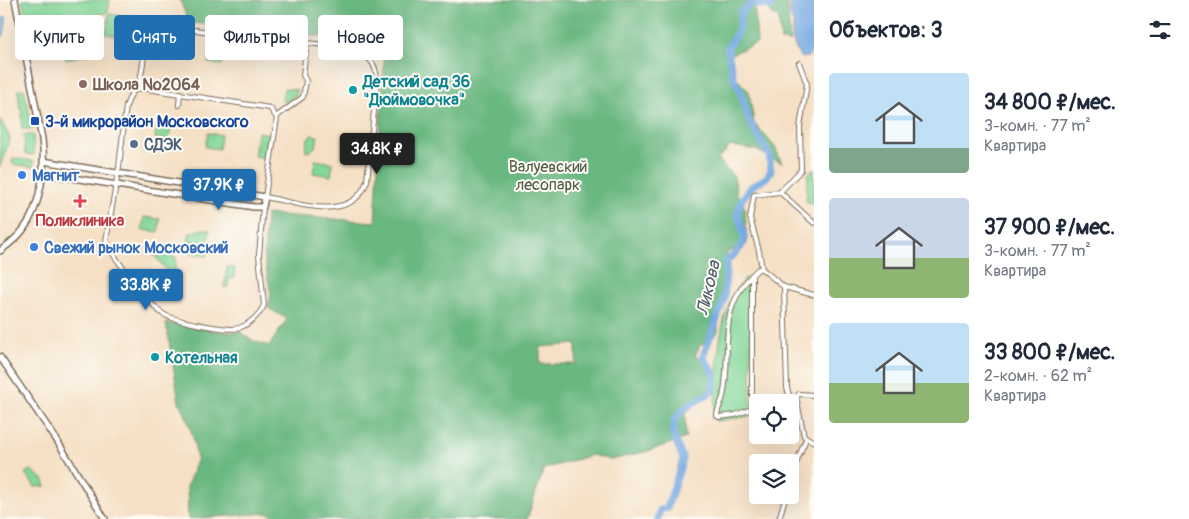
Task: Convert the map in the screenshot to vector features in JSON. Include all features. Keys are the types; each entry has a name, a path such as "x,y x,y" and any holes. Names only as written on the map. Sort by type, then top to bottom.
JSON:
{"street":[{"path":"0,252 18,236 31,217 43,161 42,139 15,0"},
{"path":"139,88 147,36 150,30 154,27 205,31"},
{"path":"43,161 264,196 323,208 343,206 354,200 367,181 377,73 372,63 361,51 308,42"},
{"path":"277,116 303,97 305,60"},
{"path":"799,63 807,84 800,127 802,170 780,192 754,195 750,218 762,269 784,287 814,295"},
{"path":"139,88 180,93 266,106 273,110 277,116 264,196 259,255 264,305 261,311 248,324 236,329 165,315 150,302 106,241 127,101 132,92 139,88"},
{"path":"178,105 180,93"},
{"path":"42,171 48,174 115,185 263,207"},
{"path":"780,192 814,223"},
{"path":"749,410 735,415 716,416 723,398 731,309 738,289 758,269 762,269"},
{"path":"752,275 752,394"},
{"path":"784,287 789,394"},
{"path":"0,357 56,439 105,519"},
{"path":"799,394 814,395"},
{"path":"799,412 804,436 806,439 814,442"},
{"path":"799,456 806,439"},
{"path":"780,519 784,504"}],"green space":[{"path":"22,0 110,0 108,12 99,15 25,15"},
{"name":"Валуевский лесопарк","path":"180,0 759,0 754,3 757,43 727,56 732,74 749,91 754,123 775,147 782,163 756,150 731,146 718,159 734,177 737,194 745,208 747,244 727,252 725,288 718,313 718,332 708,342 700,345 695,356 708,360 716,378 705,394 685,414 686,438 648,451 611,460 592,455 544,469 527,519 279,519 268,513 188,519 187,486 197,460 193,437 179,402 166,323 223,332 240,332 254,341 269,346 287,319 268,308 271,295 264,257 266,214 375,222 384,60 403,60 403,15 318,15 318,36 308,35 308,15 205,15 205,24 195,23 195,15 186,15","holes":["576,344 576,364 540,364 540,347"]},
{"path":"759,0 787,0 790,42 781,41 778,16 773,16 769,9"},
{"path":"109,14 116,15 114,15 114,35 106,34"},
{"path":"209,60 223,60 222,65 208,63"},
{"path":"284,88 297,90 296,95 285,102 282,101"},
{"path":"24,89 33,129 22,129 22,110 20,110 18,90"},
{"path":"0,119 10,138 0,167"},
{"path":"157,125 171,127 169,140 155,138"},
{"path":"258,132 269,134 265,158 254,156"},
{"path":"208,133 221,135 219,149 205,147"},
{"path":"24,135 33,135 34,155 25,154"},
{"path":"312,135 318,136 316,146 309,152 305,151 308,138"},
{"path":"13,158 34,161 33,167 12,164"},
{"path":"315,160 333,163 331,176 313,173"},
{"path":"814,169 814,205 806,201 808,174"},
{"path":"144,217 160,219 158,232 142,230"},
{"path":"202,229 210,230 208,243 188,240 190,233"},
{"path":"188,241 208,244 207,256 187,253"},
{"path":"152,252 176,257 175,273 167,271"},
{"path":"227,267 235,268 234,279 229,278 228,287 224,287"},
{"path":"745,278 751,280 751,394 749,394 749,416 716,421 714,412 720,342 728,308 735,292"},
{"path":"31,470 43,479 46,486 35,487 25,473"}],"water":[{"path":"792,0 814,0 814,48 808,57 801,58 793,41 792,32 794,24 790,12"},
{"path":"7,17 4,36 0,36 0,18"}],"waterway":[{"name":"Ликова","path":"658,519 660,510 667,508 683,459 673,434 675,419 685,408 713,391 715,375 703,356 724,300 727,260 739,249 744,240 743,229 737,214 742,199 752,186 766,178 771,171 769,155 749,121 741,93 734,79 727,48 739,30 741,12 751,4 771,6 771,0"}],"place":[{"name":"Школа №2064","path":"83,84"},
{"name":"Детский сад 36 \"Дюймовочка\"","path":"353,90"},
{"name":"3-й микрорайон Московского","path":"35,121"},
{"name":"СДЭК","path":"134,144"},
{"name":"Магнит","path":"22,175"},
{"name":"Поликлиника","path":"80,201"},
{"name":"Свежий рынок Московский","path":"34,247"},
{"name":"Котельная","path":"155,357"}]}
